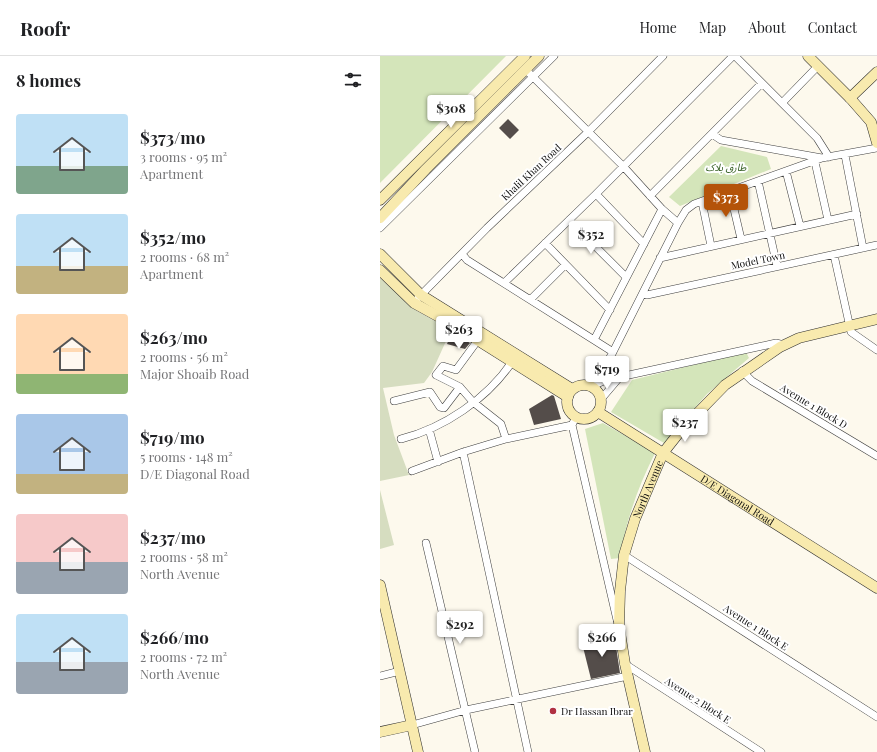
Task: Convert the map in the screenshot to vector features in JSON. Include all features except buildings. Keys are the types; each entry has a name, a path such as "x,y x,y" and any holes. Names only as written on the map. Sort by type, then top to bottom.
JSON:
{"street":[{"path":"380,200 525,56"},
{"path":"380,228 525,69 539,56"},
{"path":"380,218 554,56"},
{"name":"Khalil Khan Road","path":"414,303 487,228 588,132 663,56"},
{"path":"504,283 596,194 734,56 822,143 825,158"},
{"path":"808,56 850,98 871,122 876,129 877,143"},
{"path":"782,103 818,66"},
{"path":"525,69 623,166 662,209 678,222"},
{"path":"850,98 877,72"},
{"path":"650,196 762,84"},
{"path":"712,134 721,140 825,158"},
{"path":"591,386 599,377 613,352 678,222 689,207 825,158 877,148"},
{"path":"845,154 863,248"},
{"path":"815,162 828,220"},
{"path":"786,171 800,226"},
{"path":"758,181 777,266"},
{"path":"380,208 389,191"},
{"path":"730,192 741,240"},
{"path":"596,194 644,244"},
{"path":"702,202 711,246"},
{"path":"594,340 662,209"},
{"path":"660,258 857,214"},
{"path":"569,220 626,277"},
{"path":"546,243 565,265 610,310"},
{"name":"Model Town","path":"643,294 647,296 877,245"},
{"path":"380,254 421,295 570,393"},
{"path":"462,254 467,260 613,352"},
{"path":"834,255 849,325 853,335 877,350"},
{"path":"531,299 565,265"},
{"path":"380,270 414,303 478,340 512,362 570,393"},
{"name":"North Avenue","path":"645,752 618,626 620,591 624,555 635,519 663,453 708,400 742,371 784,345 799,338 877,319"},
{"path":"478,340 456,370 443,366 436,373 438,376 460,387 473,402 501,424 506,439"},
{"path":"591,386 619,378 779,342 784,345"},
{"path":"401,439 415,435 450,419 488,391 512,362"},
{"name":"Avenue 1 Block D","path":"742,371 752,381 877,456"},
{"path":"412,471 463,452 506,439 586,419 598,412 602,398 619,378"},
{"path":"602,398 596,389 591,386 581,384 570,393 569,410 574,421 618,626"},
{"path":"394,401 430,392 440,407 444,408 460,387"},
{"name":"D/E Diagonal Road","path":"598,412 877,588"},
{"path":"429,429 438,462"},
{"path":"463,452 518,699 528,752"},
{"path":"426,542 475,752"},
{"name":"Avenue 1 Block E","path":"624,555 877,717"},
{"path":"380,585 418,752"},
{"name":"Avenue 2 Block E","path":"625,664 761,752"},
{"path":"380,676 400,672"},
{"path":"380,732 466,710 628,676"}],"green space":[{"path":"380,56 506,56 380,183"},
{"name":"طارق بلاک","path":"721,146 767,157 771,169 680,206 669,197"},
{"path":"380,278 417,311 451,330 432,372 424,383 383,388 394,435 409,475 380,481"},
{"path":"746,352 749,358 707,394 664,443 611,412 632,380"},
{"path":"603,423 655,453 633,504 620,558 611,559 585,429"},
{"path":"380,490 394,545 380,549"}],"place":[{"name":"Dr Hassan Ibrar","path":"553,711"}]}
